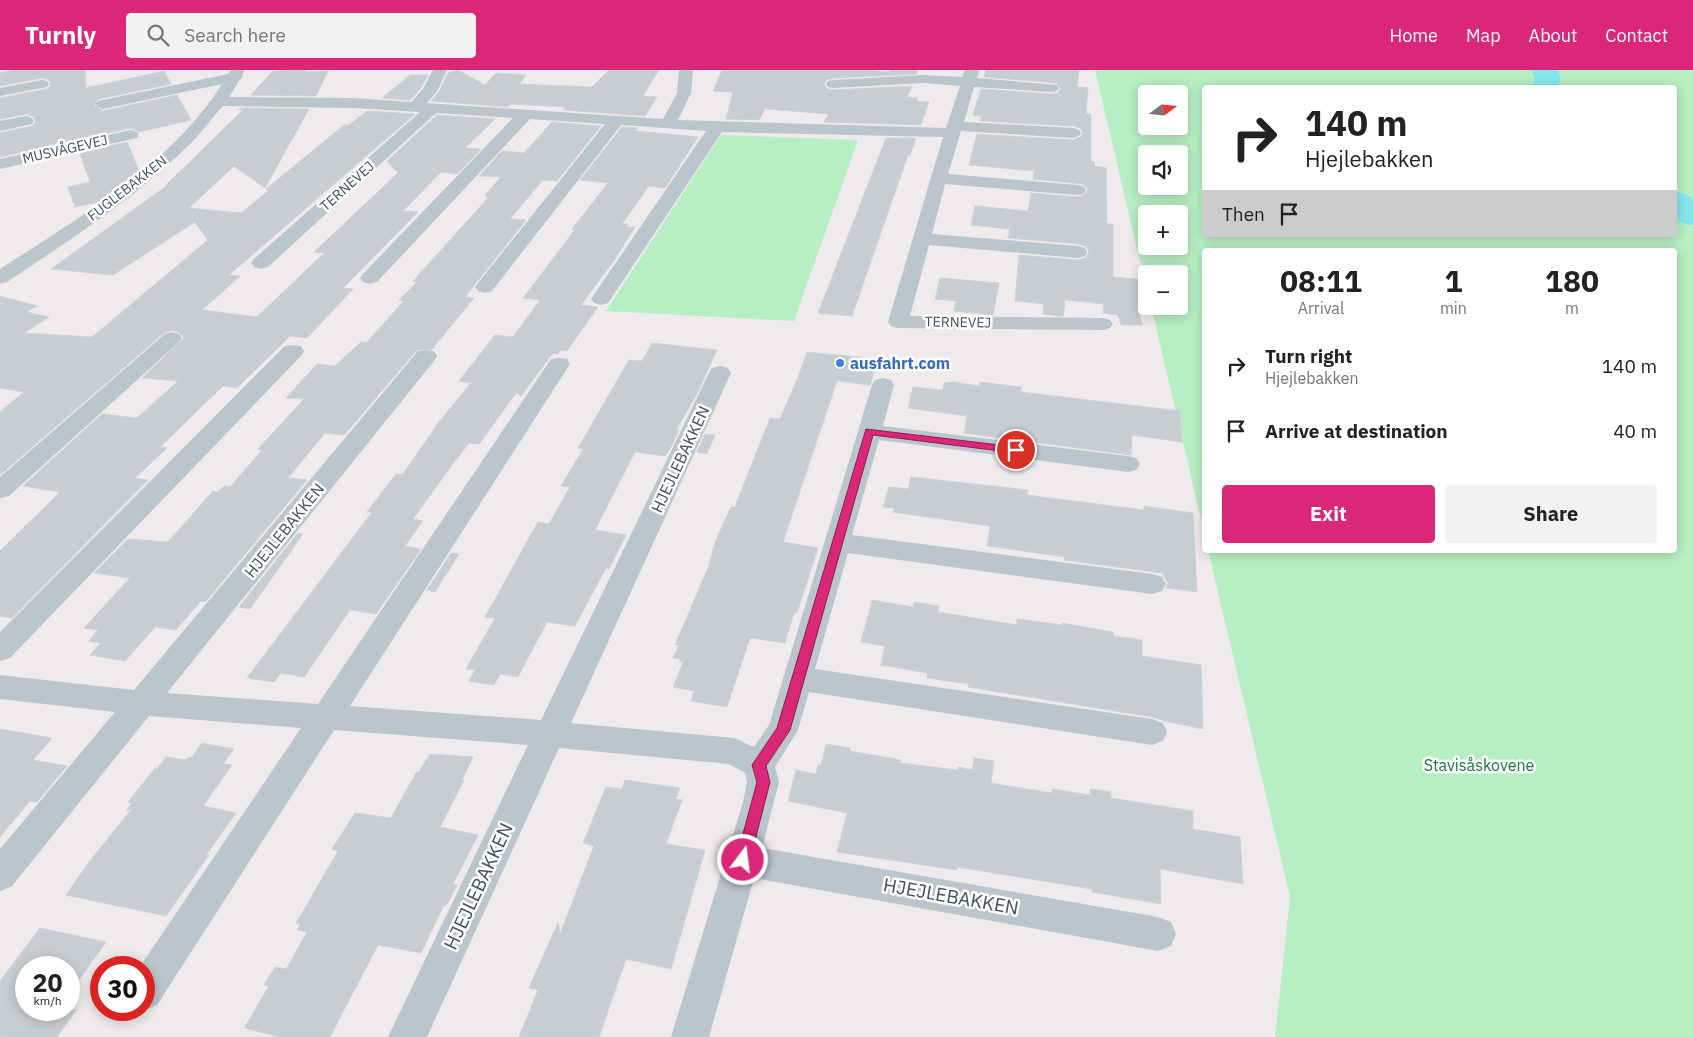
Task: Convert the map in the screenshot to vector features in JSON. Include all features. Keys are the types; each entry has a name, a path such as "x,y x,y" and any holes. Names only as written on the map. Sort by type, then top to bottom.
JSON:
{"street":[{"path":"415,108 430,91 440,70"},
{"path":"668,124 684,93 686,70"},
{"name":"FUGLEBAKKEN","path":"2,276 93,216 150,172 186,139 220,101 237,74"},
{"name":"FUGLEBAKKEN","path":"103,104 237,74"},
{"path":"833,84 970,76 1052,88"},
{"name":"TERNEVEJ","path":"970,76 955,130 938,178 898,322 1104,324"},
{"path":"0,92 42,84"},
{"path":"220,101 354,103 717,127 1073,133"},
{"name":"TERNEVEJ","path":"261,263 433,108"},
{"path":"370,278 525,115"},
{"path":"0,126 26,120"},
{"path":"485,287 616,121"},
{"path":"601,299 717,127"},
{"name":"MUSVÅGEVEJ","path":"0,164 131,135"},
{"path":"938,178 1077,190"},
{"path":"922,240 1078,252"},
{"path":"0,490 172,338"},
{"path":"0,650 293,351"},
{"name":"HJEJLEBAKKEN","path":"0,876 426,356"},
{"path":"155,975 559,364"},
{"name":"HJEJLEBAKKEN","path":"407,1037 720,373"},
{"path":"759,765 783,730 883,385"},
{"path":"870,432 1128,464"},
{"path":"837,542 1152,584"},
{"path":"798,678 1152,732"},
{"path":"0,687 142,704 550,734 734,751 759,765 764,782 743,860 690,1037"},
{"name":"HJEJLEBAKKEN","path":"743,860 1158,934"}],"green space":[{"name":"Stavisåskovene","path":"1095,70 1693,70 1693,1037 1275,1037 1290,897 1209,553 1677,553 1677,248 1202,248 1202,523 1153,315 1188,315 1188,265 1141,265 1138,255 1188,255 1188,205 1138,205 1138,253"},
{"path":"721,135 858,140 794,321 606,311"}],"building":[{"path":"14,70 85,70 86,88 164,71 171,84 98,99 94,105 103,111 177,95 191,120 139,132 131,128 0,157 0,133 32,126 36,122 34,117 27,114 0,119 0,98 47,89 51,85 49,80 42,78 0,86 0,73"},
{"path":"306,70 305,72 328,71 316,96 251,95 273,71"},
{"path":"458,70 485,85 496,73 526,75 519,84 592,87 609,70 659,70 643,96 657,97 645,116 563,110 566,107 511,104 508,107 431,101 439,92 448,73"},
{"path":"722,70 870,70 889,72 890,70 918,70 917,74 833,78 826,80 824,85 828,89 833,90 912,86 907,97 918,98 917,101 929,102 921,125 824,122 829,114 765,109 759,120 726,119 733,92 713,91"},
{"path":"986,70 1079,70 1077,87 1088,88 1086,114 1091,114 1091,161 1095,162 1094,166 1106,168 1107,224 1113,224 1113,277 1138,279 1138,315 1143,325 1121,325 1118,315 1103,313 1104,304 1065,300 1063,316 1058,316 1043,314 1044,304 1015,301 1019,255 1078,260 1086,258 1089,251 1086,246 1078,244 1008,238 1010,229 971,225 975,206 1028,211 1031,193 1077,197 1084,195 1088,190 1083,184 1033,179 1034,171 969,165 977,134 1073,140 1081,137 1083,132 1080,128 1073,126 980,121 982,116 973,115 981,89 1052,94 1057,93 1061,89 1057,83 984,77"},
{"path":"410,75 428,75 421,88 410,100 382,98"},
{"path":"240,108 309,109 265,188 234,166 189,208 241,213 268,191 266,189 344,125 349,125 367,111 415,114 229,275 240,276 202,310 257,317 324,253 314,252 398,173 387,161 437,115 495,119 465,148 481,149 457,174 441,172 403,211 418,212 343,288 353,289 307,338 290,336 237,388 223,386 160,447 167,448 135,478 148,480 12,618 0,616 0,551 60,492 23,486 102,414 137,418 178,381 142,378 184,338 180,333 173,330 164,333 0,475 0,412 24,392 0,388 0,296 37,306 27,312 49,317 24,333 92,337 208,240 195,222 113,275 51,269 168,185 165,186 244,109 239,110"},
{"path":"552,122 601,126 557,181 543,180 510,219 526,220 465,297 474,298 432,349 417,350 344,435 325,433 288,478 307,480 206,601 201,601 176,630 155,627 125,661 90,655 101,643 89,641 98,630 84,628 130,578 94,573 128,539 168,542 213,491 218,492 224,486 230,487 262,450 258,449 304,399 286,398 317,364 335,366 361,342 366,343 404,301 399,300 417,282 413,281 488,198 485,195 501,177 479,176 502,151 524,153"},
{"path":"622,127 638,128 636,131 698,137 665,188 649,186 622,224 628,224 626,227 635,227 615,259 581,305 598,307 567,351 560,350 558,354 553,353 521,396 516,393 479,444 469,443 449,469 413,519 423,521 405,546 421,549 376,614 350,610 304,677 281,673 274,682 247,678 372,512 367,512 379,496 396,474 403,474 439,422 471,383 459,381 495,335 513,337 540,300 523,298 574,231 572,229 608,183 580,180"},
{"path":"886,138 916,138 910,155 908,155 852,316 818,313"},
{"path":"127,142 139,171 98,202 75,207 68,187 90,182 80,153"},
{"path":"940,278 999,283 993,315 954,311 956,301 935,299"},
{"path":"652,343 717,350 697,394 676,430 679,430 670,449 665,456 635,452 595,530 626,535 609,569 606,568 575,626 547,622 518,677 500,674 494,685 469,681 475,670 466,669 495,618 485,617 538,522 549,524 570,487 561,486 583,449 578,448 629,360 642,361"},
{"path":"807,352 878,359 870,385 837,381 783,542 818,548 797,613 794,613 785,643 750,638 727,707 691,701 694,691 673,687 683,662 680,662 680,659 673,658 679,645 675,645 708,568 716,540 731,507 735,507 770,418 780,419"},
{"path":"953,382 979,386 980,382 1021,387 1021,392 1180,411 1182,442 1132,435 1131,455 964,433 967,416 908,408 913,387 943,390 944,383"},
{"path":"705,434 715,435 707,454 697,452"},
{"path":"911,477 1028,490 1027,495 1144,510 1144,506 1193,513 1197,592 1166,588 1168,583 1162,573 1064,560 1065,557 987,546 990,526 893,512 894,508 883,507 889,487 908,489"},
{"path":"298,533 303,534 250,609 239,607"},
{"path":"451,553 459,554 435,592 427,590"},
{"path":"872,600 913,607 914,602 939,606 938,612 1017,625 1017,619 1062,625 1062,623 1113,632 1113,636 1142,640 1142,656 1201,665 1203,729 1152,717 968,687 969,684 927,678 928,673 881,665 885,646 861,642"},
{"path":"0,729 52,738 33,760 67,766 37,802 30,801 0,837"},
{"path":"202,743 234,749 223,764 232,765 203,806 236,813 166,916 66,895 89,862 131,810 127,810 132,803 128,802 155,768 157,769 166,757 186,760 189,757 191,758"},
{"path":"826,744 850,748 850,751 901,760 900,763 957,770 958,767 972,770 974,758 994,761 991,783 1052,793 1052,789 1090,795 1090,789 1111,792 1111,798 1193,811 1193,829 1240,837 1243,884 1160,869 1161,904 1092,892 1092,889 957,867 957,870 837,852 847,813 788,801 796,770 816,774 818,765 821,765"},
{"path":"430,754 473,757 462,780 464,780 440,827 478,835 453,884 457,885 446,906 444,905 421,953 378,945 330,1037 280,1037 244,1028 269,986 264,985 275,967 286,969 307,932 297,930 300,924 296,923 338,851 332,849 355,813 391,818 416,773 419,772"},
{"path":"625,780 680,788 676,799 682,800 666,844 705,850 671,969 626,959 599,1037 519,1037 538,990 529,988 558,923 560,934 594,846 583,843 606,787 622,789"},
{"path":"40,928 106,942 96,956 90,956 90,964 80,979 80,956 19,956"},
{"path":"15,961 15,1021 68,1021 57,1037 0,1037 0,981"}],"waterway":[{"path":"1544,70 1548,78 1544,85"},
{"path":"1677,203 1693,216"}],"place":[{"name":"ausfahrt.com","path":"840,363"}],"route":[{"path":"743,860 764,782 759,765 783,730 870,432 1016,450"}]}
